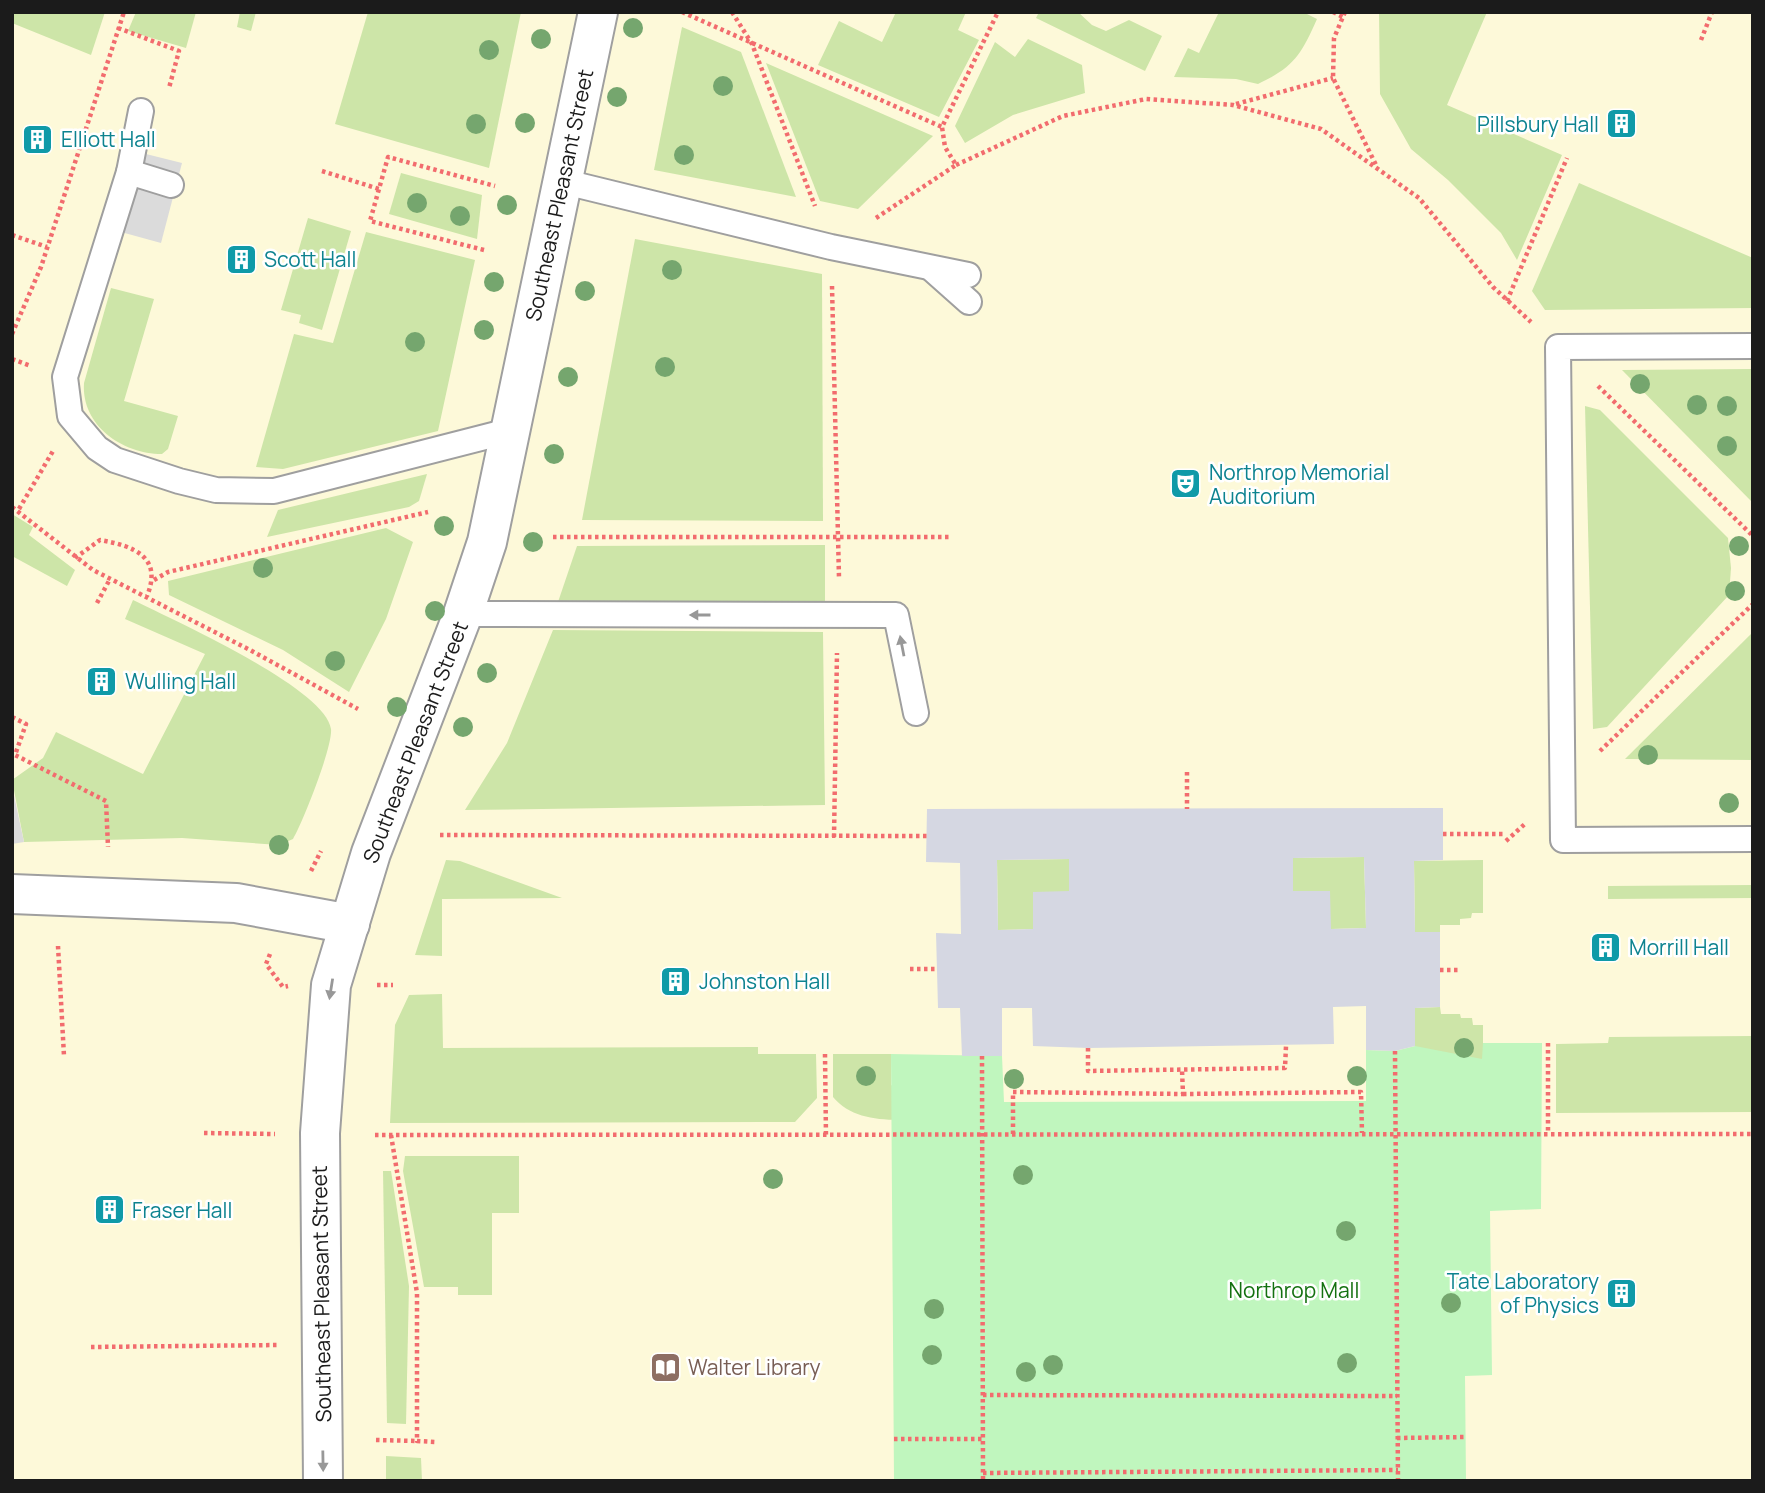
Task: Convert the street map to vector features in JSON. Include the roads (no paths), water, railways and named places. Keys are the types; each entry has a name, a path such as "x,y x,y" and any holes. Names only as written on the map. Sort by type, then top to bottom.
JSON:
{"street":[{"name":"Southeast Pleasant Street","path":"323,1481 320,1133 331,985 372,853 463,614 487,542 598,12"},
{"path":"12,894 236,903 350,924"}],"lane":[{"path":"141,111 129,172 65,377 70,416 97,448 115,460 216,490 274,491 512,430"},
{"path":"129,172 171,185"},
{"path":"561,181 831,247 933,270 968,275"},
{"path":"933,270 969,302"},
{"path":"1753,346 1558,346 1563,840 1753,839"},
{"path":"463,614 896,615 916,713"}],"place":[{"name":"Pillsbury Hall","path":"1622,124"},
{"name":"Elliott Hall","path":"38,139"},
{"name":"Scott Hall","path":"241,259"},
{"name":"Northrop Memorial Auditorium","path":"1186,484"},
{"name":"Wulling Hall","path":"102,681"},
{"name":"Morrill Hall","path":"1606,947"},
{"name":"Johnston Hall","path":"676,981"},
{"name":"Fraser Hall","path":"109,1210"},
{"name":"Tate Laboratory of Physics","path":"1622,1293"},
{"name":"Walter Library","path":"665,1367"}],"park label":[{"name":"Northrop Mall","path":"1294,1290"}]}
